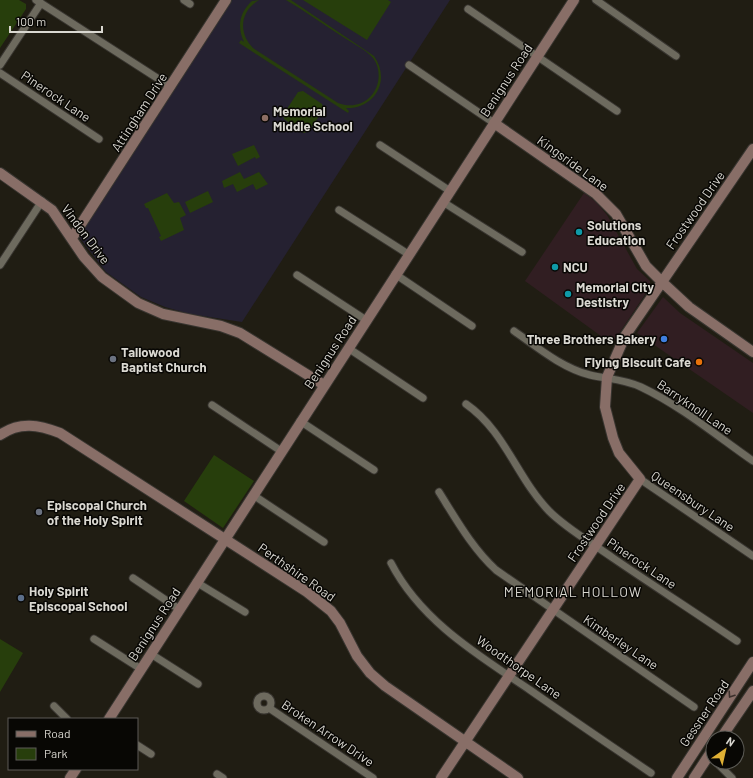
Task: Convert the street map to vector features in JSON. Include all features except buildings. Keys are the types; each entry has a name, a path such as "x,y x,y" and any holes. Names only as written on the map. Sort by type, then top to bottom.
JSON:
{"street":[{"name":"Attingham Drive","path":"72,238 226,0"},
{"name":"Benignus Road","path":"110,718 408,254 574,0"},
{"path":"596,0 676,56"},
{"path":"0,65 39,2 171,87"},
{"path":"468,9 617,111"},
{"name":"Kingsride Lane","path":"409,65 596,194 608,205 626,230 646,266 689,307 753,352"},
{"name":"Pinerock Lane","path":"0,73 99,139"},
{"path":"380,144 450,191"},
{"name":"Frostwood Drive","path":"441,778 640,479 619,453 612,438 605,407 607,377 625,336 753,149"},
{"name":"Vindon Drive","path":"0,172 42,201 52,210 84,257 102,277 138,303 163,314 221,326 240,333 256,341 324,385"},
{"path":"0,265 42,201"},
{"path":"443,202 522,252"},
{"path":"339,210 408,254"},
{"path":"297,274 366,320"},
{"path":"396,274 472,326"},
{"name":"Barryknoll Lane","path":"514,331 555,359 575,370 591,375 626,381 658,395 753,461"},
{"path":"348,348 423,398"},
{"name":"Pinerock Lane","path":"466,404 478,412 507,447 538,499 550,512 595,545 737,642"},
{"path":"212,405 281,451"},
{"path":"300,421 374,470"},
{"name":"Perthshire Road","path":"0,435 22,426 40,425 60,433 320,601 340,623 357,656 370,673 385,686 518,778"},
{"name":"Queensbury Lane","path":"640,479 753,556"},
{"name":"Kimberley Lane","path":"439,492 484,558 505,577 552,611 694,707"},
{"path":"253,495 324,542"},
{"name":"Woodthorpe Lane","path":"390,563 405,587 433,619 509,676 651,773"},
{"path":"133,578 179,609"},
{"path":"196,582 245,612"},
{"path":"94,638 141,669"},
{"path":"151,654 198,684"},
{"name":"Gessner Road","path":"677,778 753,662"},
{"path":"726,730 753,691"},
{"path":"54,706 66,718"},
{"name":"Broken Arrow Drive","path":"269,708 373,778"},
{"path":"138,746 151,754"},
{"path":"697,747 705,752"},
{"path":"694,778 705,765"},
{"path":"725,770 732,778"}],"shaded area":[{"name":"Memorial Middle School","path":"232,0 450,0 242,322 190,314 165,307 141,297 106,272 79,237"},
{"path":"584,193 596,202 607,215 637,269 650,281 650,287 612,344 525,281"},
{"path":"663,297 680,313 753,363 753,413 637,333"}],"green space":[{"path":"0,0 19,0 26,4 26,9 0,48"},
{"path":"259,0 248,10 243,22 245,36 253,48 338,103 350,105 362,103 373,94 376,89 379,73 373,58 362,49 286,0 291,0 374,56 379,65 381,74 377,91 372,98 365,104 346,108 349,111 348,113 239,43 241,40 244,42 240,31 240,20 244,10 252,1"},
{"path":"303,0 388,0 391,2 367,40"},
{"path":"303,91 322,104 324,109 309,131 304,133 284,119 283,115 298,92"},
{"path":"254,145 260,157 256,159 255,157 238,166 232,154"},
{"path":"240,172 244,179 259,172 268,184 256,190 253,184 237,192 233,184 224,188 222,181"},
{"path":"208,191 213,202 190,213 185,202"},
{"path":"167,193 174,203 179,202 186,215 180,218 184,230 161,241 159,237 161,236 148,208 146,208 144,204"},
{"path":"214,455 254,481 223,528 184,501"},
{"path":"0,639 23,653 0,692"}],"place":[{"name":"Memorial Middle School","path":"265,118"},
{"name":"Solutions Education","path":"579,232"},
{"name":"NCU","path":"555,267"},
{"name":"Memorial City Destistry","path":"568,294"},
{"name":"Three Brothers Bakery","path":"664,339"},
{"name":"Tallowood Baptist Church","path":"113,359"},
{"name":"Flying Biscuit Cafe","path":"699,362"},
{"name":"Episcopal Church of the Holy Spirit","path":"39,512"},
{"name":"Holy Spirit Episcopal School","path":"21,598"}],"district":[{"name":"MEMORIAL HOLLOW","path":"573,592"}]}
